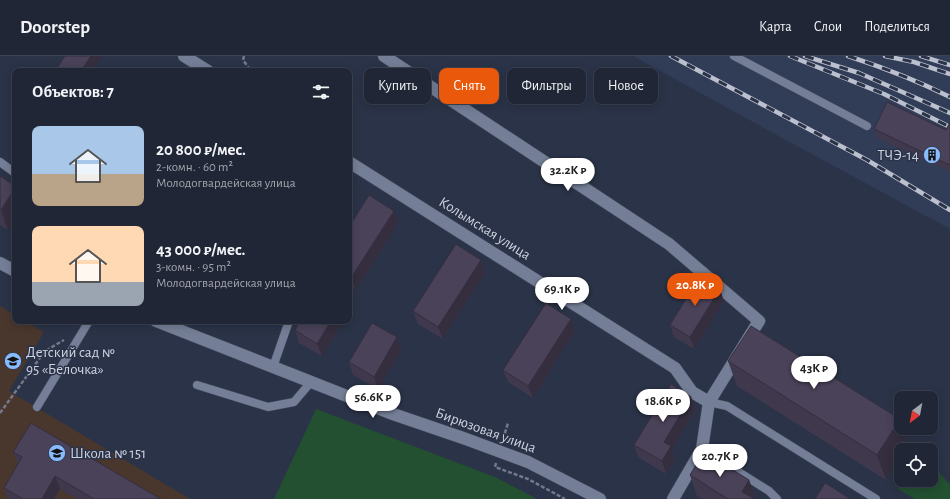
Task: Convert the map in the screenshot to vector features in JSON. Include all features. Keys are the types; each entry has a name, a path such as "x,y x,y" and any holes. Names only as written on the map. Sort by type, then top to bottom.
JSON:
{"street":[{"path":"184,56 203,68"},
{"path":"384,56 669,244 759,321 709,402 702,449 673,499"},
{"name":"Колымская улица","path":"352,164 675,368 692,392 709,402"},
{"path":"0,263 12,269"},
{"name":"Бирюзовая улица","path":"164,324 390,413 528,462 600,499"}],"lane":[{"path":"734,56 867,126"},
{"path":"0,162 12,171"},
{"path":"37,407 87,324"},
{"path":"273,367 288,324"},
{"path":"197,385 268,407 294,402 311,382"},
{"path":"709,402 727,406 876,499"},
{"path":"702,449 769,491 777,499"}],"path":[{"path":"244,56 243,60 249,68"},
{"path":"0,413 45,351 65,340"}],"shaded area":[{"path":"633,56 950,56 950,229 658,70 658,68 655,68"},
{"name":"Школа № 151","path":"0,306 12,313 12,324 30,324 44,332 9,391 190,499 0,499"}],"green space":[{"path":"316,409 495,477 537,499 274,499"},
{"path":"938,471 950,485 950,499 915,499 898,489 899,487 938,487"}],"building":[{"path":"65,56 91,56 83,68 57,68"},
{"name":"ТЧЭ-14","path":"887,102 946,130 950,122 950,165 874,129"},
{"path":"0,176 12,184 12,193 1,210"},
{"path":"369,195 394,211 352,276 352,222"},
{"path":"456,244 481,260 438,327 413,311"},
{"path":"700,276 720,289 690,337 670,325"},
{"path":"546,303 571,319 528,386 503,370"},
{"path":"372,323 397,337 374,377 349,362"},
{"path":"298,324 329,324 317,344 295,330"},
{"path":"751,326 894,415 894,428 877,455 728,361"},
{"path":"671,384 691,397 664,442 671,446 662,461 634,445"},
{"path":"31,423 161,499 94,499 55,476 42,499 23,499 4,488 22,457 13,452"},
{"path":"704,452 749,480 742,492 755,499 728,499 690,475"},
{"path":"825,483 851,499 815,499"}],"railway":[{"path":"671,56 867,160 950,210"},
{"path":"790,56 884,94 950,127"},
{"path":"805,56 859,73 950,113"},
{"path":"848,56 925,85 950,97"},
{"path":"885,56 914,62 950,74"},
{"path":"921,56 950,65"}],"place":[{"name":"ТЧЭ-14","path":"932,155"},
{"name":"Детский сад № 95 «Белочка»","path":"13,361"},
{"name":"Школа № 151","path":"57,453"}]}
